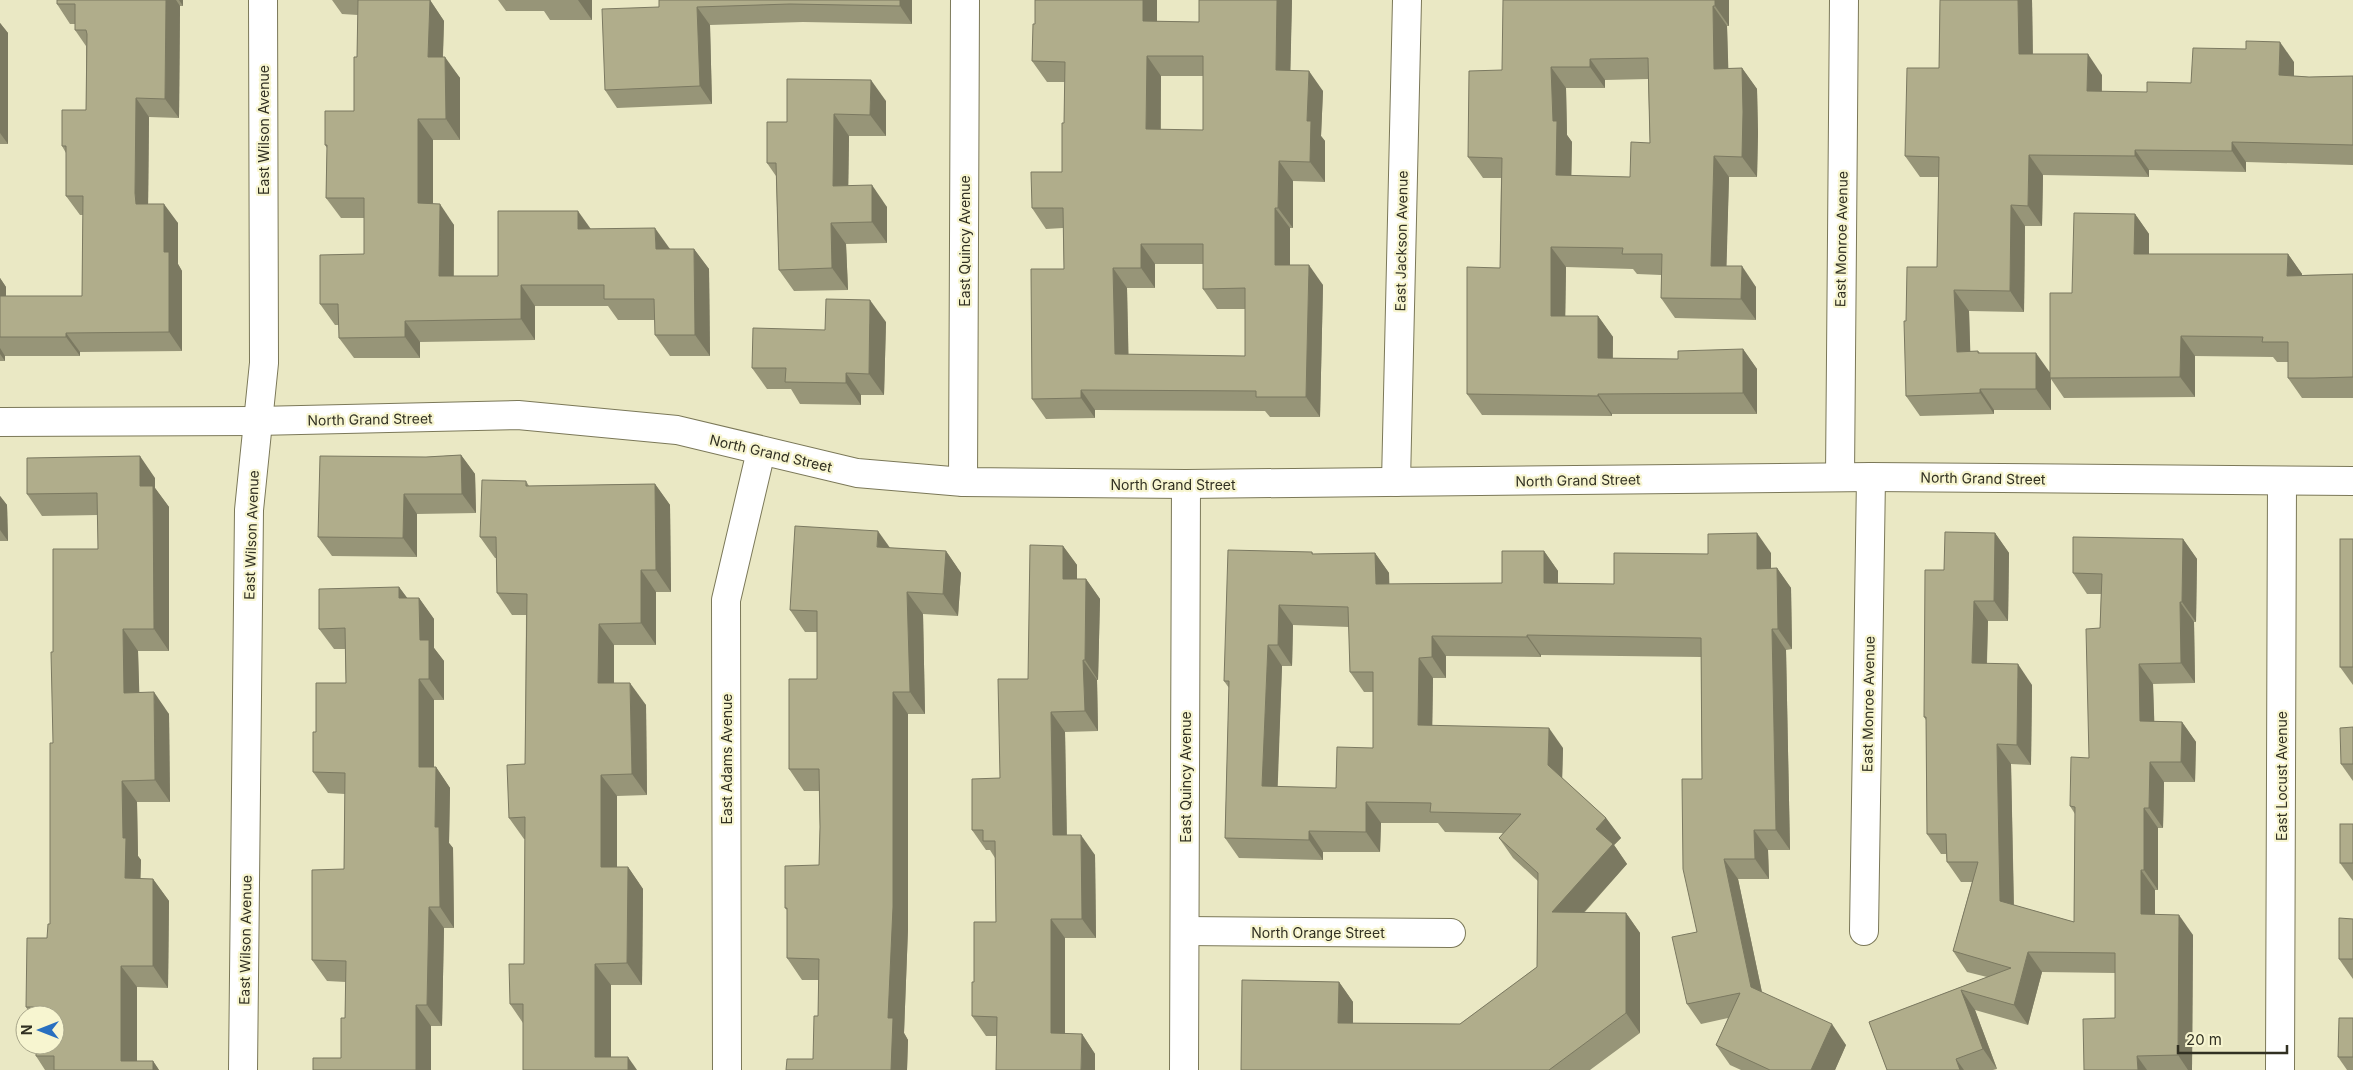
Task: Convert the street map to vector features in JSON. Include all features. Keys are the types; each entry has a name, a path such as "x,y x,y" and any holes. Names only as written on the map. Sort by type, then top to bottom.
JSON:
{"street":[{"name":"East Wilson Avenue","path":"243,1070 249,510 264,363 263,0"},
{"name":"East Quincy Avenue","path":"963,482 964,0"},
{"name":"East Jackson Avenue","path":"1396,482 1407,0"},
{"name":"East Monroe Avenue","path":"1840,477 1844,0"},
{"name":"North Grand Street","path":"0,422 257,421 518,415 677,430 857,473 963,482 1186,484 1840,477 2353,481"},
{"name":"East Adams Avenue","path":"727,1070 726,600 761,451"},
{"name":"East Monroe Avenue","path":"1864,931 1871,477"},
{"name":"East Locust Avenue","path":"2280,1070 2282,481"},
{"name":"East Quincy Avenue","path":"1184,1070 1186,484"},
{"name":"North Orange Street","path":"1185,931 1451,933"}],"building":[{"path":"57,0 166,0 165,99 136,98 135,193 136,204 164,204 164,252 169,252 169,332 66,333 66,337 0,337 0,296 82,296 83,196 66,196 66,146 62,146 62,110 86,110 87,34 86,30 75,30 75,4 57,4"},
{"path":"358,0 430,0 428,57 445,57 446,119 418,119 418,203 440,204 439,276 498,276 498,211 578,211 578,229 655,228 656,249 694,249 695,335 655,335 654,299 604,299 604,285 521,285 521,319 405,321 405,337 339,338 338,304 320,304 320,255 364,254 364,198 326,198 327,145 325,145 325,111 354,111 354,57 357,57"},
{"path":"659,0 900,0 900,6 790,4 697,7 700,86 605,90 602,9 659,7"},
{"path":"1035,0 1143,0 1143,21 1199,22 1199,0 1277,0 1276,70 1309,71 1307,121 1311,121 1310,162 1279,161 1278,208 1275,208 1275,265 1309,265 1306,397 1256,397 1256,391 1081,390 1081,398 1032,399 1031,269 1064,269 1063,208 1032,208 1031,172 1062,172 1065,62 1032,61 1033,24 1035,24","holes":["1147,56 1203,56 1203,130 1146,129","1141,244 1203,244 1203,289 1245,288 1245,356 1115,354 1113,268 1141,268"]},
{"path":"1503,0 1715,0 1715,6 1713,6 1714,69 1742,68 1743,112 1742,157 1714,156 1711,266 1742,266 1741,299 1661,298 1662,254 1622,254 1623,248 1551,247 1551,316 1598,316 1598,358 1678,359 1678,351 1743,349 1743,393 1598,394 1598,396 1467,394 1467,267 1500,268 1502,158 1468,157 1469,71 1502,70","holes":["1648,58 1650,143 1631,142 1630,177 1556,175 1557,121 1553,121 1551,67 1590,67 1590,59"]},
{"path":"1940,0 2018,0 2019,54 2088,54 2087,91 2147,92 2147,82 2191,83 2193,48 2246,49 2246,41 2280,42 2279,75 2309,77 2353,76 2353,145 2232,142 2232,151 2135,150 2135,156 2029,155 2028,206 2011,205 2010,291 1954,290 1957,352 2036,353 2036,389 1980,389 1980,393 1906,396 1904,321 1906,321 1907,267 1937,267 1939,157 1905,156 1907,68 1939,68"},
{"path":"787,79 871,80 870,115 834,114 833,186 872,185 872,222 831,223 832,268 779,270 776,163 767,163 767,122 787,122"},
{"path":"2074,213 2135,214 2134,254 2288,254 2287,276 2353,274 2353,377 2288,378 2288,342 2262,342 2263,337 2181,336 2180,377 2050,378 2050,293 2072,293"},
{"path":"826,299 870,300 869,374 846,373 846,383 785,382 786,368 752,368 753,328 825,330"},
{"path":"461,455 462,494 404,494 403,538 318,537 320,456 426,457"},
{"path":"140,456 140,486 153,486 154,629 123,629 124,693 154,692 155,780 122,781 123,838 126,838 125,878 153,879 153,966 121,966 121,1061 153,1061 153,1070 54,1070 54,1056 36,1056 65,1055 65,1005 26,1005 27,938 47,938 48,924 50,924 50,743 53,743 51,652 53,652 53,549 98,549 97,493 27,494 27,458"},
{"path":"482,480 526,481 526,486 655,484 656,570 641,570 641,623 599,624 598,683 630,683 632,774 601,775 601,867 628,867 627,963 595,964 595,1057 628,1057 628,1070 523,1070 523,1004 510,1004 509,964 524,964 525,817 509,818 507,765 525,764 527,594 497,593 496,537 480,537"},
{"path":"795,526 878,531 877,547 946,551 943,594 907,592 910,692 893,692 893,907 888,1018 893,1018 891,1070 786,1070 787,1059 813,1059 814,1016 818,1016 819,959 787,958 785,866 819,865 820,827 819,769 789,769 789,679 817,679 817,611 790,610"},
{"path":"1945,532 1995,533 1994,601 1974,601 1972,663 2018,664 2017,745 1997,744 2000,901 2074,922 2075,807 2070,806 2071,757 2089,758 2086,629 2100,628 2102,574 2073,573 2073,537 2183,539 2182,602 2180,602 2181,663 2139,664 2140,721 2182,722 2181,762 2150,762 2149,808 2144,808 2144,870 2141,870 2141,914 2179,915 2178,1055 2137,1056 2138,1070 2084,1070 2083,1019 2115,1018 2115,953 2028,952 2014,1005 1961,990 1983,1049 1956,1059 1960,1070 1887,1070 1869,1022 2011,968 1953,951 1978,862 1947,862 1946,834 1927,834 1926,717 1924,717 1925,570 1944,570"},
{"path":"1757,533 1757,569 1777,568 1778,629 1772,629 1776,830 1754,830 1755,859 1724,859 1751,987 1832,1024 1811,1070 1770,1070 1716,1045 1740,993 1687,1004 1672,937 1697,932 1683,869 1682,779 1702,779 1701,638 1527,635 1527,637 1432,636 1432,657 1419,658 1418,725 1549,728 1548,765 1606,818 1596,829 1613,844 1552,912 1626,913 1626,1013 1549,1070 1241,1070 1242,980 1339,982 1338,1023 1460,1024 1537,967 1538,873 1499,838 1521,814 1430,812 1431,803 1366,802 1366,832 1309,831 1309,840 1225,838 1229,681 1224,681 1228,550 1312,552 1312,554 1375,553 1376,584 1502,583 1502,551 1544,551 1544,583 1614,584 1614,553 1708,554 1708,534","holes":["1279,605 1348,607 1350,672 1373,672 1373,748 1337,747 1336,788 1262,786 1268,645 1278,645"]},
{"path":"2340,539 2353,539 2353,667 2340,667"},
{"path":"1030,545 1063,546 1063,579 1086,579 1085,660 1083,660 1085,711 1051,712 1053,835 1081,835 1082,919 1051,919 1051,1033 1082,1034 1081,1070 996,1070 997,1017 972,1016 974,922 996,922 995,841 983,841 983,830 972,830 972,779 1000,778 998,679 1028,679"},
{"path":"399,587 399,598 419,598 420,640 429,640 429,679 419,679 419,767 436,767 435,827 439,827 440,907 429,907 427,1005 416,1005 416,1070 313,1070 313,1058 341,1058 341,1018 345,1018 346,961 312,960 312,870 344,869 345,773 313,772 313,732 316,732 316,683 346,683 345,628 319,629 319,589"},
{"path":"2353,727 2353,764 2341,764 2340,728"},
{"path":"2340,824 2353,824 2353,863 2340,863"},
{"path":"2339,918 2353,919 2353,959 2339,959"},
{"path":"2339,1018 2353,1018 2353,1057 2338,1057"}]}
